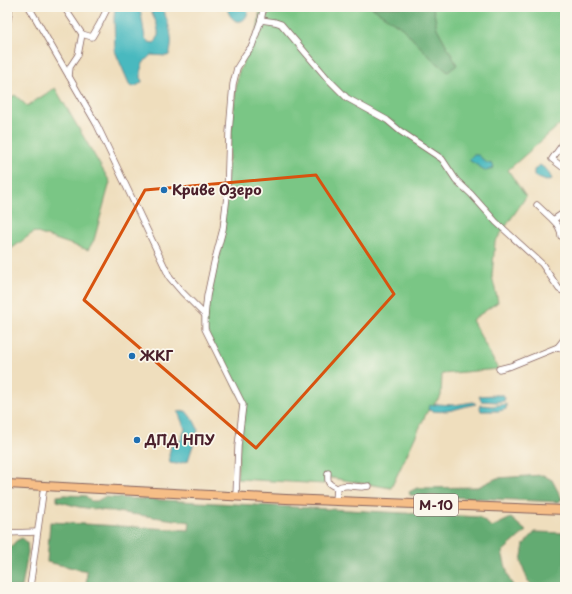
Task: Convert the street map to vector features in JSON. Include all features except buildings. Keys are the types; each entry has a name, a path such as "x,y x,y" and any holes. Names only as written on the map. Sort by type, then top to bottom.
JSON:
{"highway":[{"name":"М-10","path":"7,484 336,501 565,510"}],"street":[{"path":"7,25 10,7"},
{"path":"29,7 98,124 170,278 205,315"},
{"path":"64,7 82,34 92,37 108,7"},
{"path":"236,496 238,446 243,405 205,329 205,315 207,296 223,229 227,196 229,132 233,84 237,68 252,46 261,20 263,7"},
{"path":"261,20 281,24 346,98 387,120 400,131 442,159 456,180 472,194 496,222 542,264 559,289 565,292"},
{"path":"69,76 70,66 78,55 82,34"},
{"path":"565,141 552,159 565,169"},
{"path":"537,205 558,224 561,231 561,236"},
{"path":"553,220 565,212"},
{"path":"499,370 558,347 565,338"},
{"path":"558,347 565,349"},
{"path":"328,473 327,480 329,484 338,488 341,486 369,486"},
{"path":"30,587 44,486"},
{"path":"336,501 338,488"},
{"path":"7,533 37,532"}],"highlighted area":[{"path":"316,175 394,294 256,448 84,300 145,190"}],"green space":[{"path":"260,7 565,7 565,120 508,170 526,197 495,242 492,276 498,302 472,320 498,369 442,374 441,396 427,412 391,488 326,477 324,484 237,479 243,401 202,325 220,251 238,74 258,26"},
{"path":"371,7 433,7 437,28 457,65 448,72 432,59 402,28"},
{"path":"55,88 110,182 94,240 88,250 34,232 7,252 7,100 15,95 27,106"},
{"path":"543,475 552,480 562,499 559,502 410,495 409,492 417,488 478,487 497,478"},
{"path":"57,496 86,496 91,501 97,501 104,497 479,517 492,527 511,518 526,531 502,552 509,579 514,587 86,587 87,571 47,562 50,522 189,530 190,522 79,507 57,501"},
{"path":"535,532 565,533 565,587 534,587 528,581 521,562 524,544"},
{"path":"22,538 27,542 28,552 22,587 7,587 7,551 16,541"}],"water":[{"path":"119,7 128,7 133,10 139,10 141,13 145,38 149,42 154,43 158,38 158,31 157,24 150,9 162,7 171,37 171,49 169,55 151,55 145,61 141,70 142,82 132,87 130,86 115,51 114,17 115,9"},
{"path":"227,7 248,7 246,18 239,21 235,20 232,18"},
{"path":"473,155 478,155 494,167 486,171 469,160"},
{"path":"540,165 547,170 552,179 546,181 534,176 534,170"},
{"path":"503,395 505,398 504,401 481,401 479,396"},
{"path":"473,402 476,404 446,411 440,412 428,410 429,406 437,404 454,405"},
{"path":"506,404 506,409 499,411 481,411 480,408 481,405 492,406"},
{"path":"186,411 198,429 196,437 193,441 188,461 177,464 170,463 169,455 171,446 181,440 185,429 178,412"}],"place":[{"name":"Криве Озеро","path":"164,190"},
{"name":"ЖКГ","path":"132,356"},
{"name":"ДПД НПУ","path":"137,440"}]}
